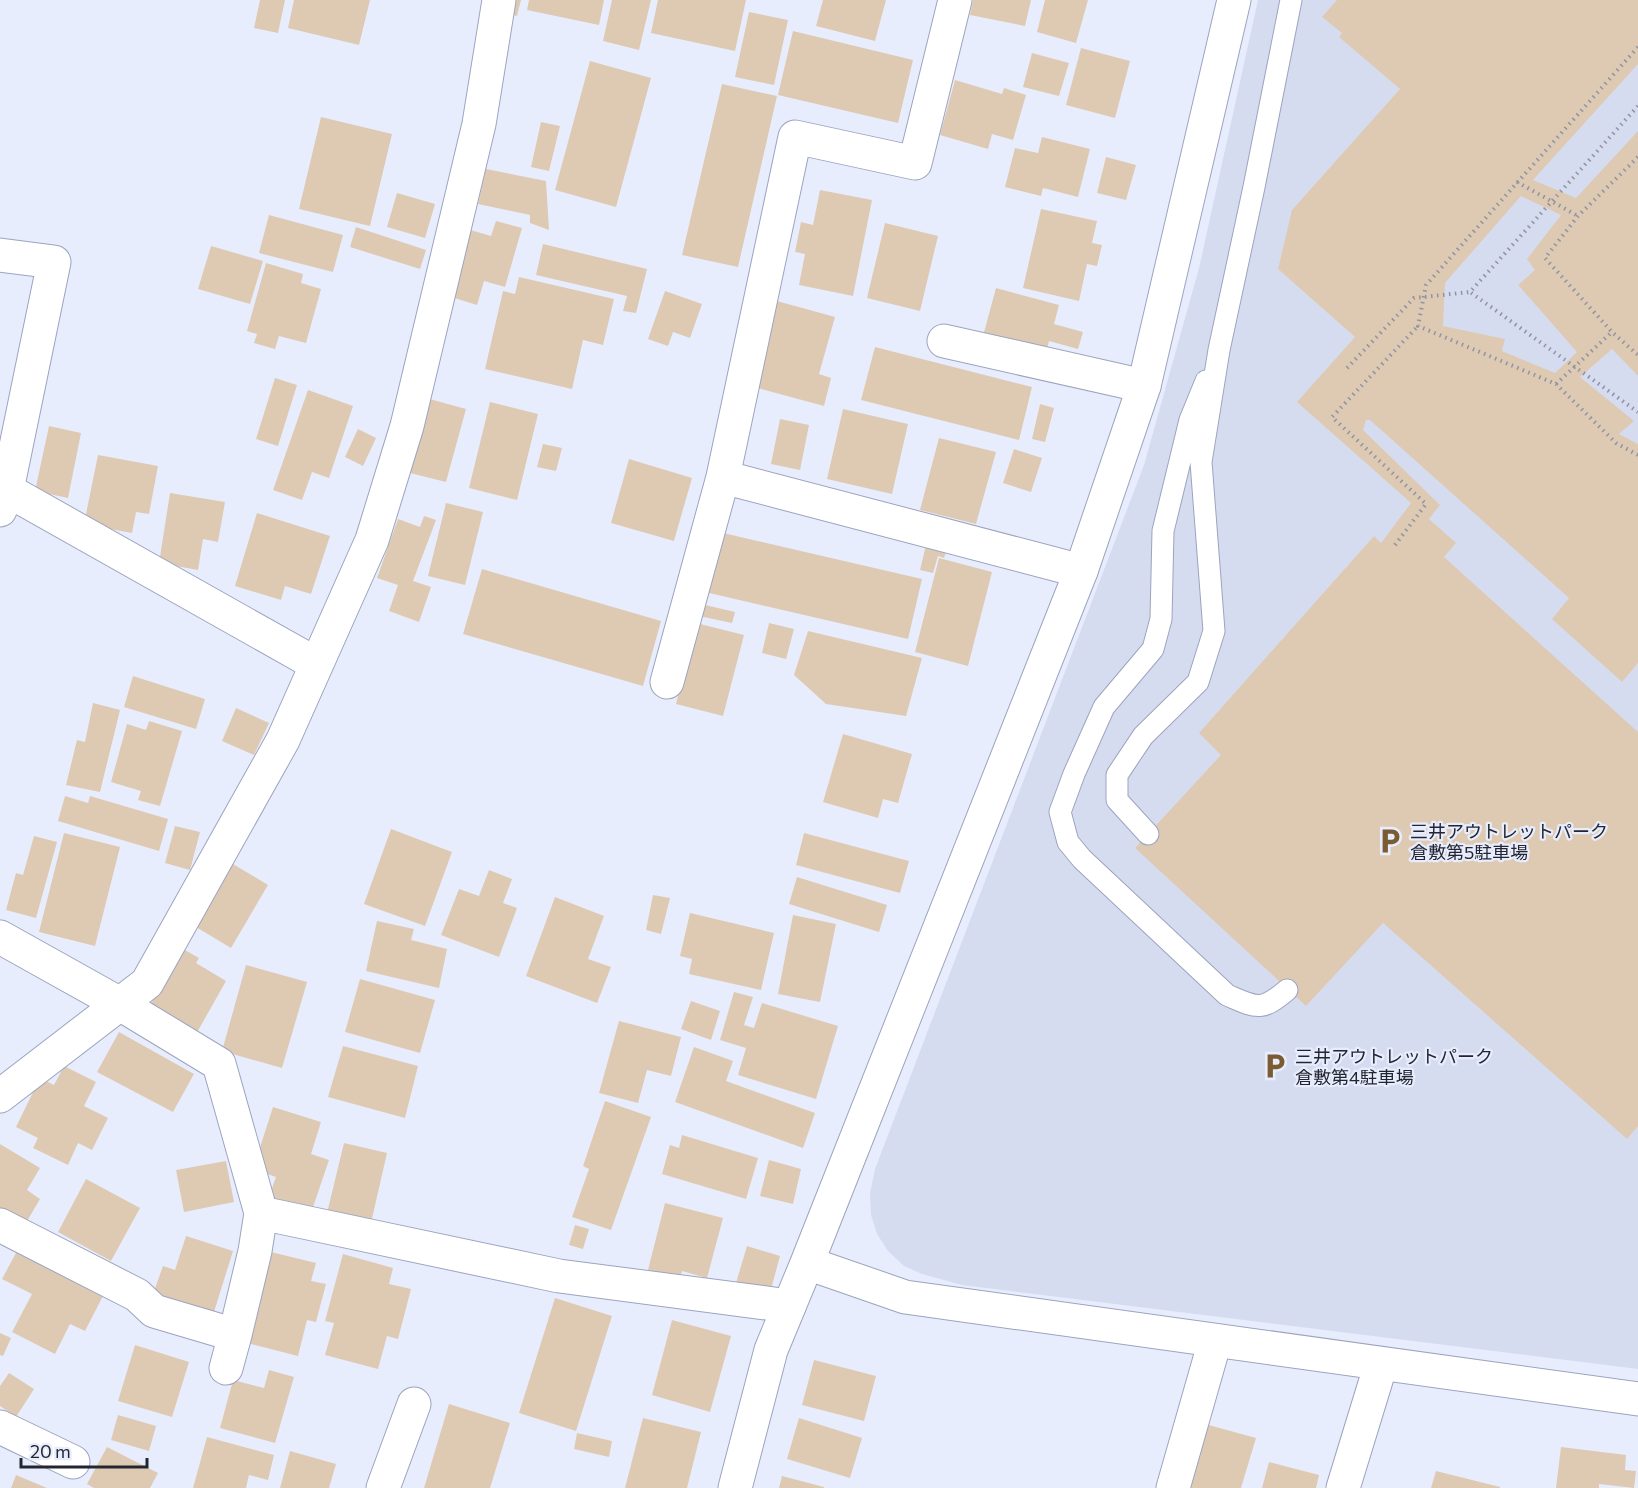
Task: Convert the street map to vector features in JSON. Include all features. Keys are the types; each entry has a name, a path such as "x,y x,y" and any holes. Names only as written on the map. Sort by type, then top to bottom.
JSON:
{"street":[{"path":"0,1096 147,983 283,740 372,540 407,426 479,124 499,0"},
{"path":"667,682 723,477 795,137 915,163 955,0"},
{"path":"735,1488 771,1350 1081,571 1144,386 1234,0"},
{"path":"0,255 54,262 3,500 316,664"},
{"path":"944,341 1144,386"},
{"path":"723,477 1081,571"},
{"path":"0,937 120,1004 219,1064 261,1213 255,1251 226,1368"},
{"path":"261,1213 560,1276 789,1306"},
{"path":"0,1225 136,1296 153,1311 234,1335"},
{"path":"807,1263 905,1297 1638,1399"},
{"path":"1173,1488 1215,1341"},
{"path":"1343,1488 1381,1364"},
{"path":"383,1488 414,1404"},
{"path":"0,1427 73,1462"}],"lane":[{"path":"1148,834 1117,800 1117,775 1143,736 1198,682 1214,631 1202,462 1219,350 1291,0"},
{"path":"1219,350 1190,420 1163,531 1161,619 1153,649 1104,706 1060,812 1068,842 1082,859 1227,995 1250,1005 1269,1005 1287,990"}],"path":[{"path":"1395,545 1426,504 1332,417 1418,326 1426,285 1638,47"},
{"path":"1470,292 1638,106"},
{"path":"1638,157 1578,216 1545,258 1612,332 1638,355"},
{"path":"1517,183 1578,216"},
{"path":"1347,368 1414,298 1470,292 1638,412"},
{"path":"1418,326 1556,384 1616,443 1638,455"},
{"path":"1556,384 1612,332"}],"shaded area":[{"path":"1258,0 1638,0 1638,1369 962,1285 922,1274 904,1266 888,1251 877,1234 871,1215 870,1193 875,1169 1144,465 1199,268"}],"building":[{"path":"260,0 285,0 278,33 254,28"},
{"path":"294,0 370,0 359,45 288,28"},
{"path":"508,0 521,0 517,16 505,13"},
{"path":"529,0 604,0 599,25 527,10"},
{"path":"612,0 651,0 639,50 603,41"},
{"path":"658,0 746,0 735,51 651,33"},
{"path":"823,0 886,0 875,41 816,26"},
{"path":"973,0 1031,0 1025,26 970,15"},
{"path":"1045,0 1088,0 1076,43 1037,32"},
{"path":"1337,0 1638,0 1638,64 1533,180 1576,198 1638,131 1638,376 1612,349 1580,377 1634,421 1619,434 1638,444 1638,663 1622,682 1552,619 1569,598 1370,420 1366,420 1363,430 1440,505 1429,519 1456,543 1444,557 1638,732 1638,1126 1627,1139 1383,923 1306,1006 1135,848 1221,755 1199,733 1374,536 1381,543 1411,503 1297,402 1355,337 1278,269 1292,210 1400,89 1339,37 1342,33 1322,17","holes":["1521,196 1561,215 1527,259 1535,270 1518,285 1577,352 1555,373 1502,351 1505,339 1443,326 1445,283"]},
{"path":"749,12 788,20 774,85 735,77"},
{"path":"793,31 913,60 898,123 778,95"},
{"path":"1081,48 1130,61 1115,118 1066,105"},
{"path":"1032,53 1069,63 1059,96 1023,87"},
{"path":"590,61 651,78 616,207 555,190"},
{"path":"955,80 1002,94 1004,88 1026,95 1013,140 992,134 988,149 940,135"},
{"path":"722,84 777,96 738,267 682,255"},
{"path":"321,117 392,134 370,226 299,209"},
{"path":"541,122 560,126 549,171 531,167"},
{"path":"1042,137 1090,149 1078,197 1043,188 1041,196 1005,187 1015,148 1038,153"},
{"path":"1106,157 1136,165 1126,200 1097,193"},
{"path":"486,169 546,181 549,230 530,223 530,215 478,204"},
{"path":"820,190 872,200 853,296 799,285 805,254 795,252 801,222 813,225"},
{"path":"397,193 435,204 425,238 387,227"},
{"path":"1041,209 1097,221 1092,243 1102,245 1097,266 1087,264 1079,301 1023,288"},
{"path":"269,215 343,235 333,272 259,253"},
{"path":"496,221 522,228 505,287 484,281 477,305 448,296 467,229 491,236"},
{"path":"885,223 938,236 920,311 867,298"},
{"path":"356,227 426,250 420,269 350,247"},
{"path":"543,244 647,269 636,313 623,311 627,296 536,275"},
{"path":"211,246 263,261 250,304 198,289"},
{"path":"266,263 303,274 301,283 321,289 306,343 279,336 275,349 254,343 257,334 247,331"},
{"path":"519,277 614,299 603,345 583,340 572,389 485,369 503,291 515,294"},
{"path":"996,288 1059,305 1054,324 1083,332 1078,349 1049,341 1046,353 983,336"},
{"path":"665,291 702,304 690,338 673,332 668,346 648,339"},
{"path":"777,301 835,317 819,374 831,378 824,406 754,387"},
{"path":"875,347 1032,387 1019,440 861,400"},
{"path":"275,378 297,385 278,446 256,439"},
{"path":"308,390 353,406 329,478 312,472 302,500 273,490"},
{"path":"426,398 466,409 446,482 406,472"},
{"path":"490,402 538,414 517,500 469,488"},
{"path":"1040,404 1054,408 1045,442 1032,439"},
{"path":"843,409 908,424 892,494 827,479"},
{"path":"780,419 809,425 800,470 771,464"},
{"path":"49,426 81,433 68,498 35,491"},
{"path":"358,429 376,438 363,466 345,457"},
{"path":"939,438 996,452 976,524 920,510"},
{"path":"543,444 562,448 556,471 537,467"},
{"path":"1014,449 1042,458 1031,492 1003,483"},
{"path":"98,455 158,466 149,514 136,512 132,533 84,524"},
{"path":"629,459 692,478 674,541 611,523"},
{"path":"170,493 225,502 218,542 203,539 198,570 159,563"},
{"path":"446,503 483,512 465,585 428,576"},
{"path":"257,513 330,536 311,594 285,586 281,600 235,586"},
{"path":"424,516 436,520 413,581 431,587 419,622 389,611 398,585 377,578 398,519 420,527"},
{"path":"719,532 922,579 908,639 705,592"},
{"path":"927,541 948,546 944,558 938,556 933,573 920,570"},
{"path":"939,558 992,572 968,666 915,652"},
{"path":"482,569 661,621 643,686 463,634"},
{"path":"701,604 735,612 732,623 699,616"},
{"path":"696,623 744,635 723,716 676,704"},
{"path":"769,623 794,629 786,659 762,653"},
{"path":"808,631 922,658 906,716 826,704 794,675"},
{"path":"133,676 205,699 196,729 124,707"},
{"path":"93,703 120,710 100,792 66,785 77,740 85,742"},
{"path":"236,708 269,723 254,755 222,741"},
{"path":"149,721 182,731 160,806 138,800 141,791 111,782 127,724 146,730"},
{"path":"843,734 912,754 898,803 883,799 878,818 823,802"},
{"path":"65,796 88,803 90,796 168,819 159,851 58,821"},
{"path":"175,826 200,832 190,870 165,863"},
{"path":"391,829 452,852 425,926 364,904"},
{"path":"64,833 120,847 95,946 39,932"},
{"path":"804,833 909,861 900,893 796,865"},
{"path":"34,836 57,842 36,918 6,910 16,873 23,875"},
{"path":"228,861 268,885 231,948 191,924"},
{"path":"489,870 512,879 503,903 517,908 499,957 441,935 459,889 479,896"},
{"path":"797,877 887,905 879,932 789,904"},
{"path":"653,895 670,898 661,934 646,930"},
{"path":"555,897 604,916 588,959 611,967 597,1003 526,976"},
{"path":"690,913 774,933 761,990 689,974 692,959 680,956"},
{"path":"793,915 836,924 820,1002 778,994"},
{"path":"377,921 414,929 411,940 447,949 439,988 366,971"},
{"path":"183,949 199,958 196,963 226,981 195,1036 148,1009"},
{"path":"246,965 307,982 282,1068 222,1051"},
{"path":"360,979 435,1000 420,1053 345,1032"},
{"path":"734,992 753,997 744,1025 754,1028 762,1003 838,1026 816,1099 738,1075 746,1048 720,1040"},
{"path":"691,1001 720,1011 711,1040 681,1029"},
{"path":"619,1021 681,1037 671,1076 647,1070 638,1103 599,1093"},
{"path":"119,1032 194,1074 173,1112 97,1072"},
{"path":"343,1046 418,1066 405,1118 328,1097"},
{"path":"694,1047 733,1061 726,1081 815,1113 803,1148 675,1102"},
{"path":"64,1066 96,1082 84,1106 108,1118 92,1150 78,1143 68,1165 33,1148 38,1138 16,1127 40,1078 54,1085"},
{"path":"605,1101 651,1117 611,1230 572,1217 589,1169 583,1166"},
{"path":"273,1107 321,1122 311,1154 329,1160 310,1216 267,1202 276,1177 253,1169"},
{"path":"682,1135 758,1158 746,1199 662,1174 670,1145 679,1148"},
{"path":"344,1143 387,1153 371,1223 327,1213"},
{"path":"0,1144 40,1168 27,1190 40,1199 23,1228 0,1214"},
{"path":"769,1160 801,1169 793,1204 760,1196"},
{"path":"226,1161 234,1202 184,1212 176,1170"},
{"path":"86,1179 140,1208 111,1261 58,1232"},
{"path":"665,1203 723,1218 707,1278 682,1271 680,1279 648,1270"},
{"path":"575,1225 589,1229 583,1249 569,1245"},
{"path":"186,1236 233,1251 214,1312 153,1294 163,1266 175,1270"},
{"path":"747,1246 780,1256 770,1293 736,1283"},
{"path":"17,1251 103,1296 85,1331 70,1324 55,1354 12,1332 32,1294 2,1279"},
{"path":"271,1252 316,1263 311,1281 326,1284 316,1322 307,1320 298,1356 247,1343"},
{"path":"343,1254 393,1268 389,1284 411,1289 398,1339 387,1336 378,1369 325,1355 334,1323 325,1321"},
{"path":"555,1298 612,1316 576,1431 519,1413"},
{"path":"672,1320 731,1336 710,1412 652,1395"},
{"path":"0,1333 11,1338 3,1356 0,1355"},
{"path":"135,1345 189,1362 172,1417 118,1401"},
{"path":"814,1360 876,1376 864,1421 802,1405"},
{"path":"269,1370 294,1377 275,1443 220,1428 233,1380 264,1388"},
{"path":"9,1373 34,1389 16,1417 0,1406 0,1386"},
{"path":"449,1404 510,1423 490,1488 424,1488"},
{"path":"118,1415 156,1426 149,1451 111,1440"},
{"path":"643,1418 701,1432 687,1488 625,1488"},
{"path":"799,1418 862,1438 850,1478 787,1459"},
{"path":"1205,1424 1256,1438 1241,1488 1187,1488"},
{"path":"577,1433 612,1441 609,1457 574,1449"},
{"path":"207,1437 274,1455 268,1480 249,1475 246,1488 193,1488"},
{"path":"107,1447 158,1473 150,1488 94,1488 87,1484"},
{"path":"1561,1447 1626,1455 1625,1470 1636,1471 1634,1488 1599,1484 1599,1488 1556,1488"},
{"path":"290,1451 336,1464 329,1488 280,1488"},
{"path":"1269,1462 1319,1475 1316,1488 1262,1488"},
{"path":"1436,1471 1500,1487 1500,1488 1431,1488"},
{"path":"16,1475 47,1488 11,1488"},
{"path":"782,1476 824,1487 824,1488 779,1488"}],"place":[{"name":"三井アウトレットパーク 倉敷第5駐車場","path":"1390,841"},
{"name":"三井アウトレットパーク 倉敷第4駐車場","path":"1275,1066"}]}
